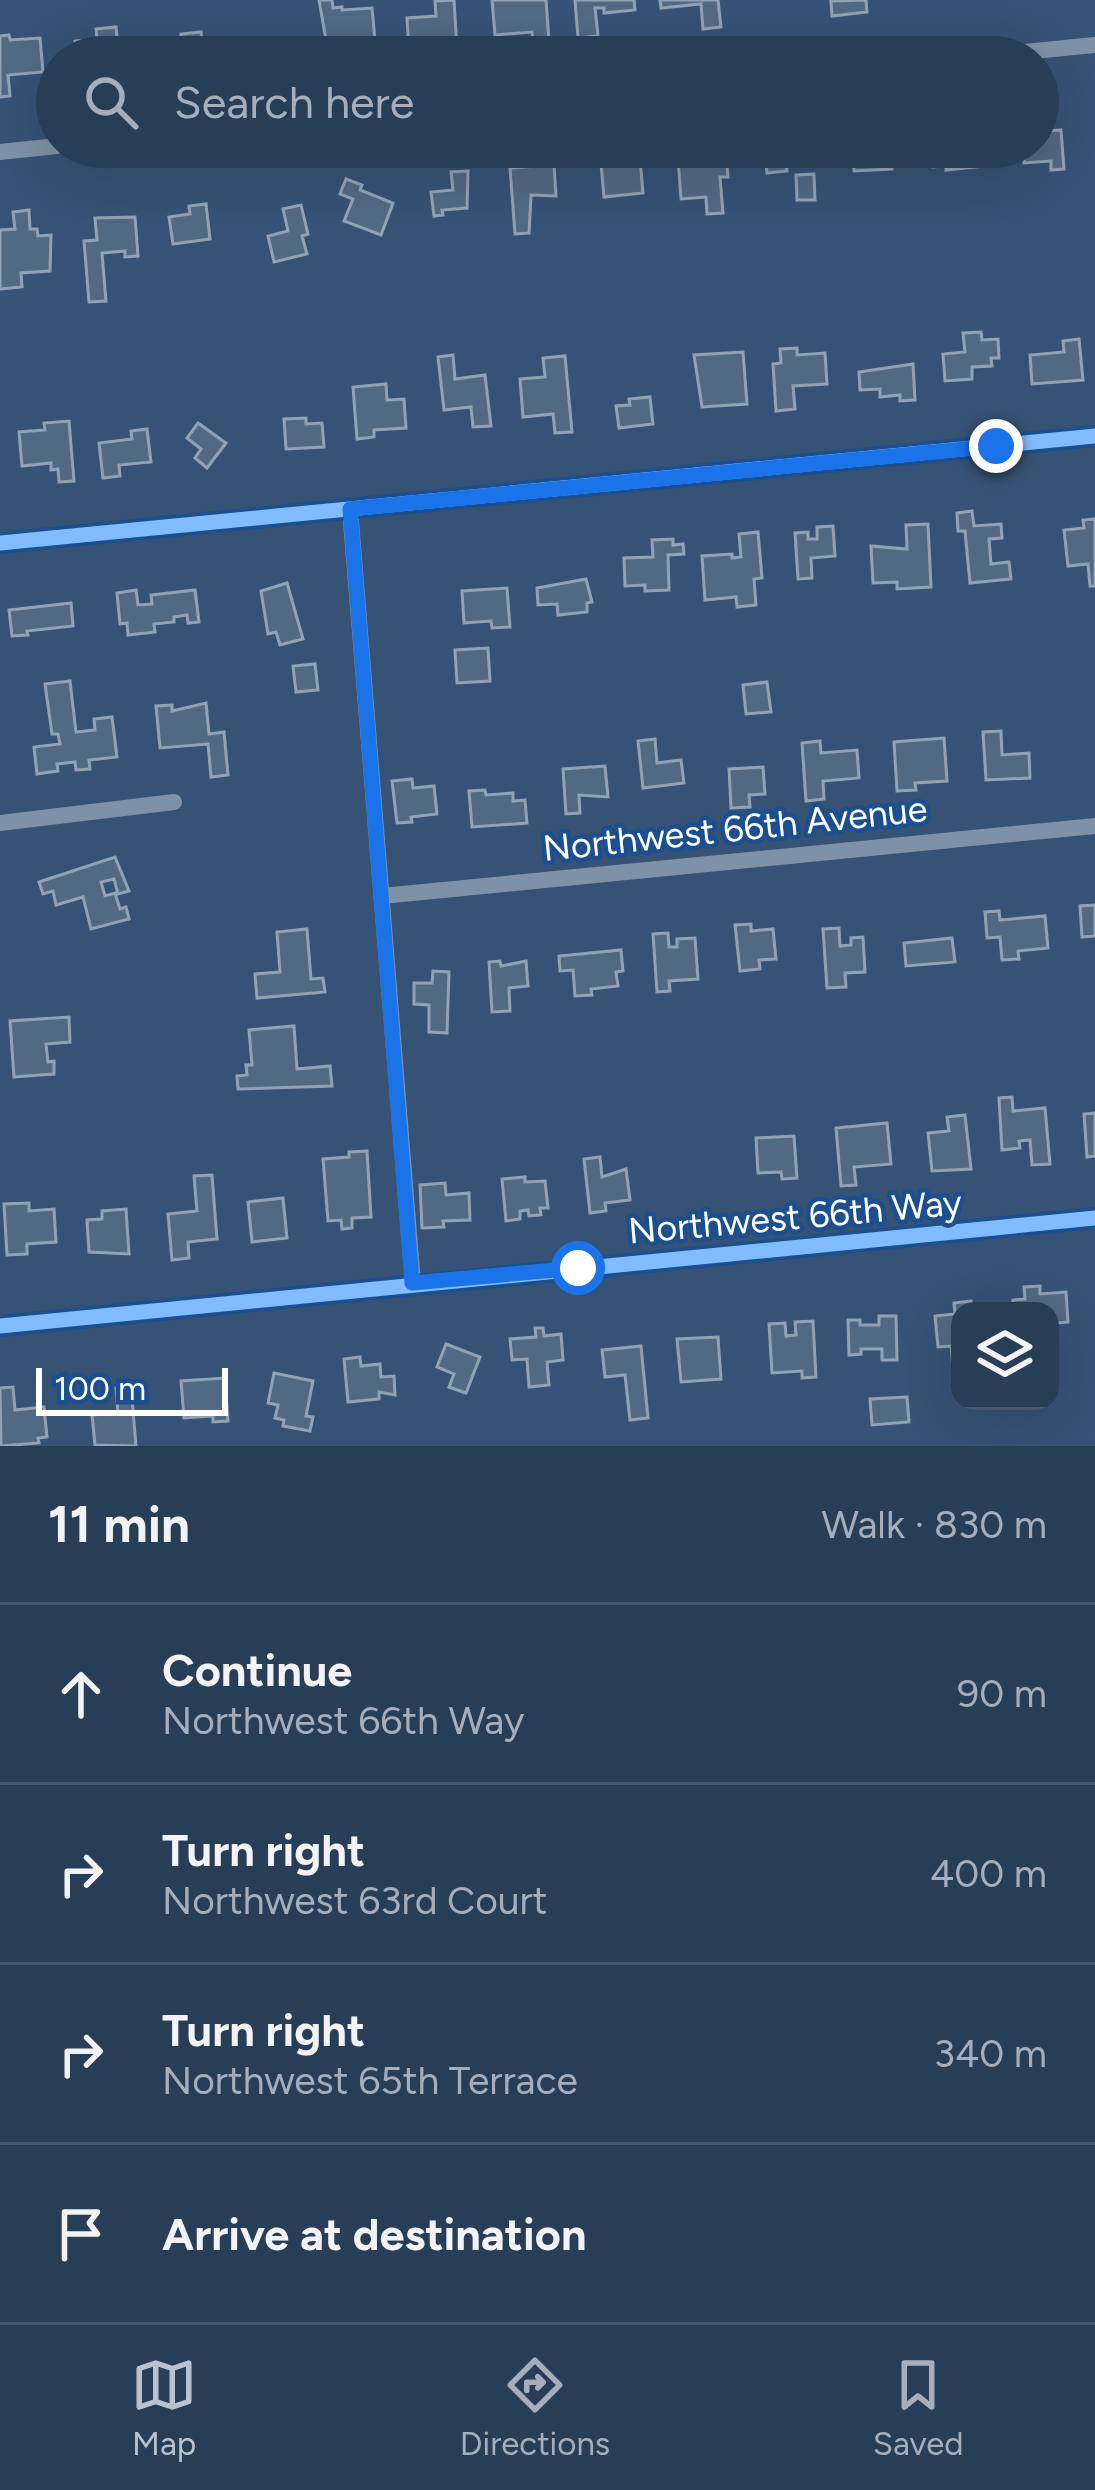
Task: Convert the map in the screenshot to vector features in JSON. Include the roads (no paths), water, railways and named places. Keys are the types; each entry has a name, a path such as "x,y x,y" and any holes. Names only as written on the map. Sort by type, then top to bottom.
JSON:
{"street":[{"path":"1059,49 1095,45"},
{"path":"0,152 36,148"},
{"path":"0,543 1095,436"},
{"path":"350,509 412,1283"},
{"path":"0,823 174,802"},
{"name":"Northwest 66th Avenue","path":"382,896 1095,826"},
{"name":"Northwest 66th Way","path":"0,1326 1095,1218"}]}
